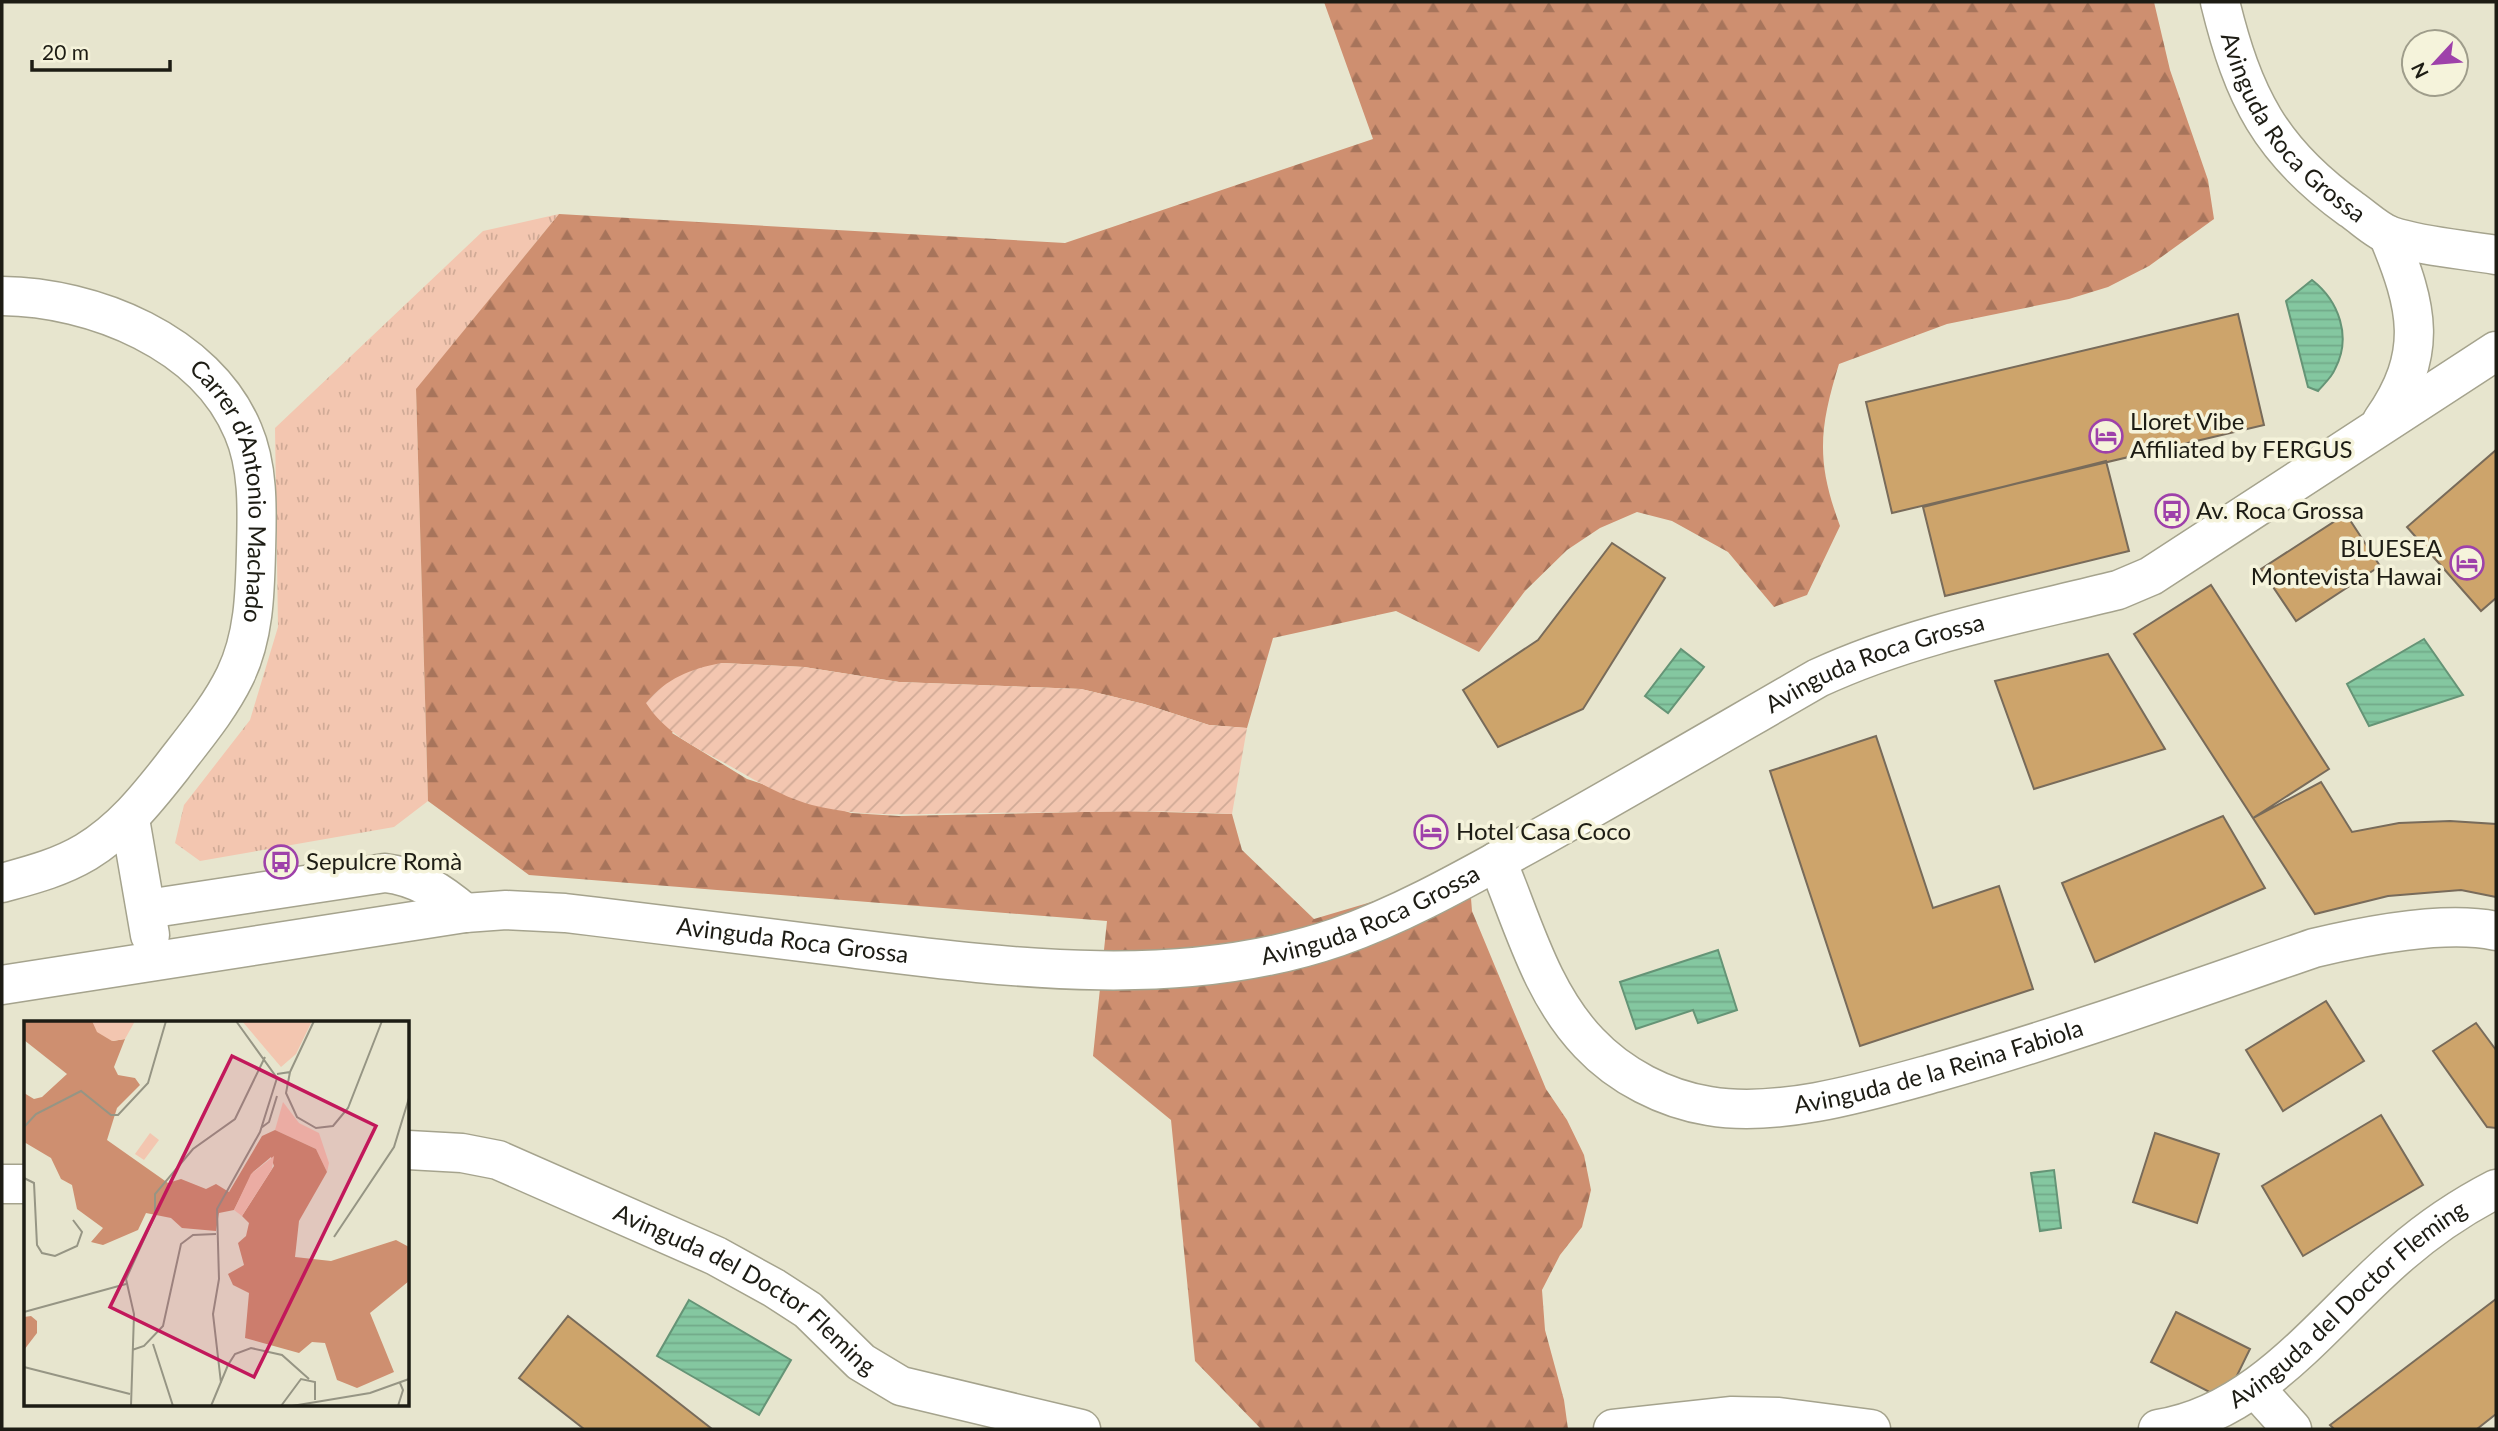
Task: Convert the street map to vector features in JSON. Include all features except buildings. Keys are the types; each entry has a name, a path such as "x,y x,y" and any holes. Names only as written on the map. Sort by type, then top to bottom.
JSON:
{"street":[{"name":"Avinguda Roca Grossa","path":"2220,2 2240,75 2274,137 2333,196 2388,235 2496,256"},
{"name":"Avinguda Roca Grossa","path":"2377,428 2399,397 2409,374 2414,342 2407,284 2388,235"},
{"name":"Carrer d'Antonio Machado","path":"2,296 30,296 120,320 164,342 195,365 225,395 244,432 254,470 255,588 250,630 236,674 215,709 130,819 86,852 50,870 2,883"},
{"name":"Avinguda Roca Grossa","path":"2,985 153,959 465,913 506,910 565,913 962,962 1119,970 1242,960 1300,948 1382,918 1497,861 1850,663 1902,644 2118,590 2151,576 2496,351"},
{"path":"130,819 147,909 153,959"},
{"name":"Avinguda de la Reina Fabiola","path":"1497,861 1544,977 1563,1012 1583,1036 1623,1072 1666,1094 1710,1106 1798,1104 1898,1083 2063,1034 2314,948 2356,938 2448,930 2496,931"},
{"path":"147,909 385,873 407,876 439,891 465,913"},
{"name":"Avinguda del Doctor Fleming","path":"410,1150 461,1153 498,1160 716,1256 808,1310 861,1362 901,1386 1081,1429"},
{"path":"2,1184 24,1184"},
{"name":"Avinguda del Doctor Fleming","path":"2158,1429 2213,1414 2256,1389 2398,1255 2464,1205 2496,1189"},
{"path":"2256,1389 2292,1429"},
{"path":"1613,1429 1732,1416 1779,1417 1871,1429"}],"green space":[{"path":"1324,2 2154,2 2170,70 2208,180 2214,219 2149,266 2108,287 2069,299 1947,324 1839,364 1827,408 1823,445 1827,482 1840,526 1807,595 1774,607 1728,552 1672,521 1637,512 1600,528 1567,550 1525,591 1479,652 1396,611 1273,638 1247,728 1209,725 1144,704 1081,689 899,682 804,667 721,663 672,733 747,779 851,813 899,816 1126,811 1232,814 1242,850 1314,919 1469,873 1472,911 1546,1089 1567,1120 1584,1155 1591,1190 1582,1227 1560,1255 1542,1290 1545,1330 1564,1400 1568,1429 1261,1429 1195,1361 1171,1120 1093,1056 1107,921 529,875 428,801 416,389 559,214 1065,243 1373,139"},
{"path":"559,214 416,390 428,801 394,827 200,861 175,843 184,805 250,720 278,627 275,428 483,231"},
{"path":"721,663 804,667 899,682 1081,689 1144,704 1209,725 1247,728 1232,814 1140,811 877,814 812,805 777,792 689,743 661,722 646,703 662,687 680,676"}],"shaded area":[{"path":"2312,280 2336,309 2342,332 2340,357 2330,378 2318,391 2308,387 2286,301"},
{"path":"2424,639 2463,695 2369,726 2347,684"},
{"path":"1681,649 1704,667 1668,713 1645,696"},
{"path":"1718,950 1737,1010 1698,1023 1693,1010 1636,1029 1620,982"},
{"path":"2054,1170 2061,1228 2040,1231 2031,1173"},
{"path":"689,1300 791,1360 759,1415 657,1356"}],"place":[{"name":"Lloret Vibe Affiliated by FERGUS","path":"2106,436"},
{"name":"Av. Roca Grossa","path":"2172,511"},
{"name":"BLUESEA Montevista Hawai","path":"2467,563"},
{"name":"Hotel Casa Coco","path":"1431,832"},
{"name":"Sepulcre Romà","path":"281,862"}]}
